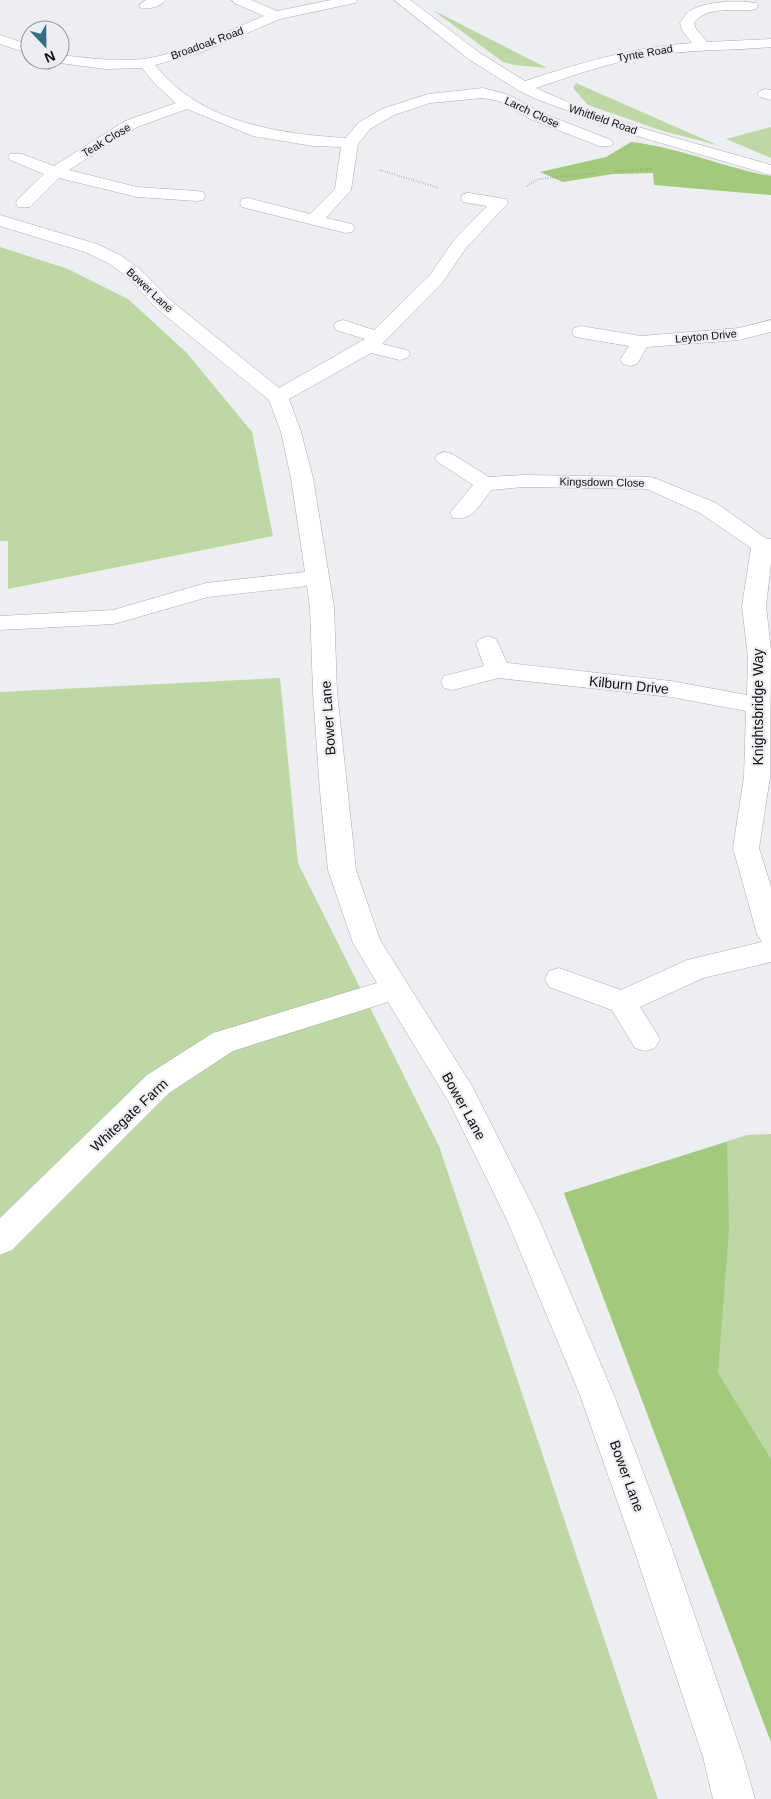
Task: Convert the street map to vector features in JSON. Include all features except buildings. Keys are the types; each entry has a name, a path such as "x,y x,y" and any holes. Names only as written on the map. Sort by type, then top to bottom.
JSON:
{"street":[{"path":"146,5 159,0"},
{"path":"239,0 276,16"},
{"name":"Broadoak Road","path":"70,60 105,65 146,64 197,48 276,16 350,0"},
{"name":"Whitfield Road","path":"401,0 449,38 523,87 561,104 634,130 771,170"},
{"path":"703,46 689,30 687,23 690,17 715,4 752,6"},
{"path":"0,39 20,46"},
{"name":"Tynte Road","path":"523,87 615,58 644,52 703,46 771,43"},
{"path":"146,64 159,80 187,104 248,135 350,143"},
{"path":"412,86 428,99"},
{"name":"Larch Close","path":"315,219 343,190 350,143 364,126 388,112 428,99 483,93 504,98 536,116 604,143"},
{"name":"Teak Close","path":"24,203 55,172 131,124 187,104"},
{"name":"Teak Close","path":"16,157 55,172 137,192 197,196"},
{"path":"469,198 500,203"},
{"path":"248,203 346,228"},
{"path":"278,397 372,342 403,314 436,279 460,244 500,203"},
{"name":"Bower Lane","path":"0,220 91,248 114,259 134,273 162,303 278,397 291,432 302,478 322,607 333,791 342,870 367,942 466,1104 522,1217 597,1395 653,1549 723,1758 734,1799"},
{"path":"343,326 372,342 400,354"},
{"name":"Leyton Drive","path":"581,332 641,342 739,334 771,326"},
{"path":"630,360 641,342"},
{"path":"445,458 485,484 461,514"},
{"name":"Kingsdown Close","path":"485,484 523,481 650,483 708,508 766,546"},
{"name":"Knightsbridge Way","path":"766,546 754,606 760,658 757,776 746,848 771,934"},
{"path":"0,623 114,617 206,590 318,578"},
{"path":"488,644 498,670"},
{"name":"Kilburn Drive","path":"453,682 498,670 671,689 759,705"},
{"path":"622,1002 697,968 771,951"},
{"path":"559,979 622,1002 645,1039"},
{"name":"Whitegate Farm","path":"0,1240 158,1084 223,1042 394,989"}],"path":[{"path":"346,160 469,198"},
{"path":"607,172 655,169"},
{"path":"500,203 539,179 598,173"}],"green space":[{"path":"433,10 547,68 503,62"},
{"path":"576,83 717,145 663,131 588,105 573,88"},
{"path":"771,127 771,158 726,139"},
{"path":"631,142 667,148 771,176 771,195 654,185 653,173 613,174 563,182 540,172 606,157"},
{"path":"0,247 68,269 128,299 186,352 252,432 273,536 8,589 8,541 0,541"},
{"path":"280,678 298,863 439,1146 658,1799 0,1799 0,692"},
{"path":"771,1134 771,1742 564,1193 747,1135"},
{"path":"727,1142 729,1230 718,1373 771,1459 771,1742 564,1193"}]}
